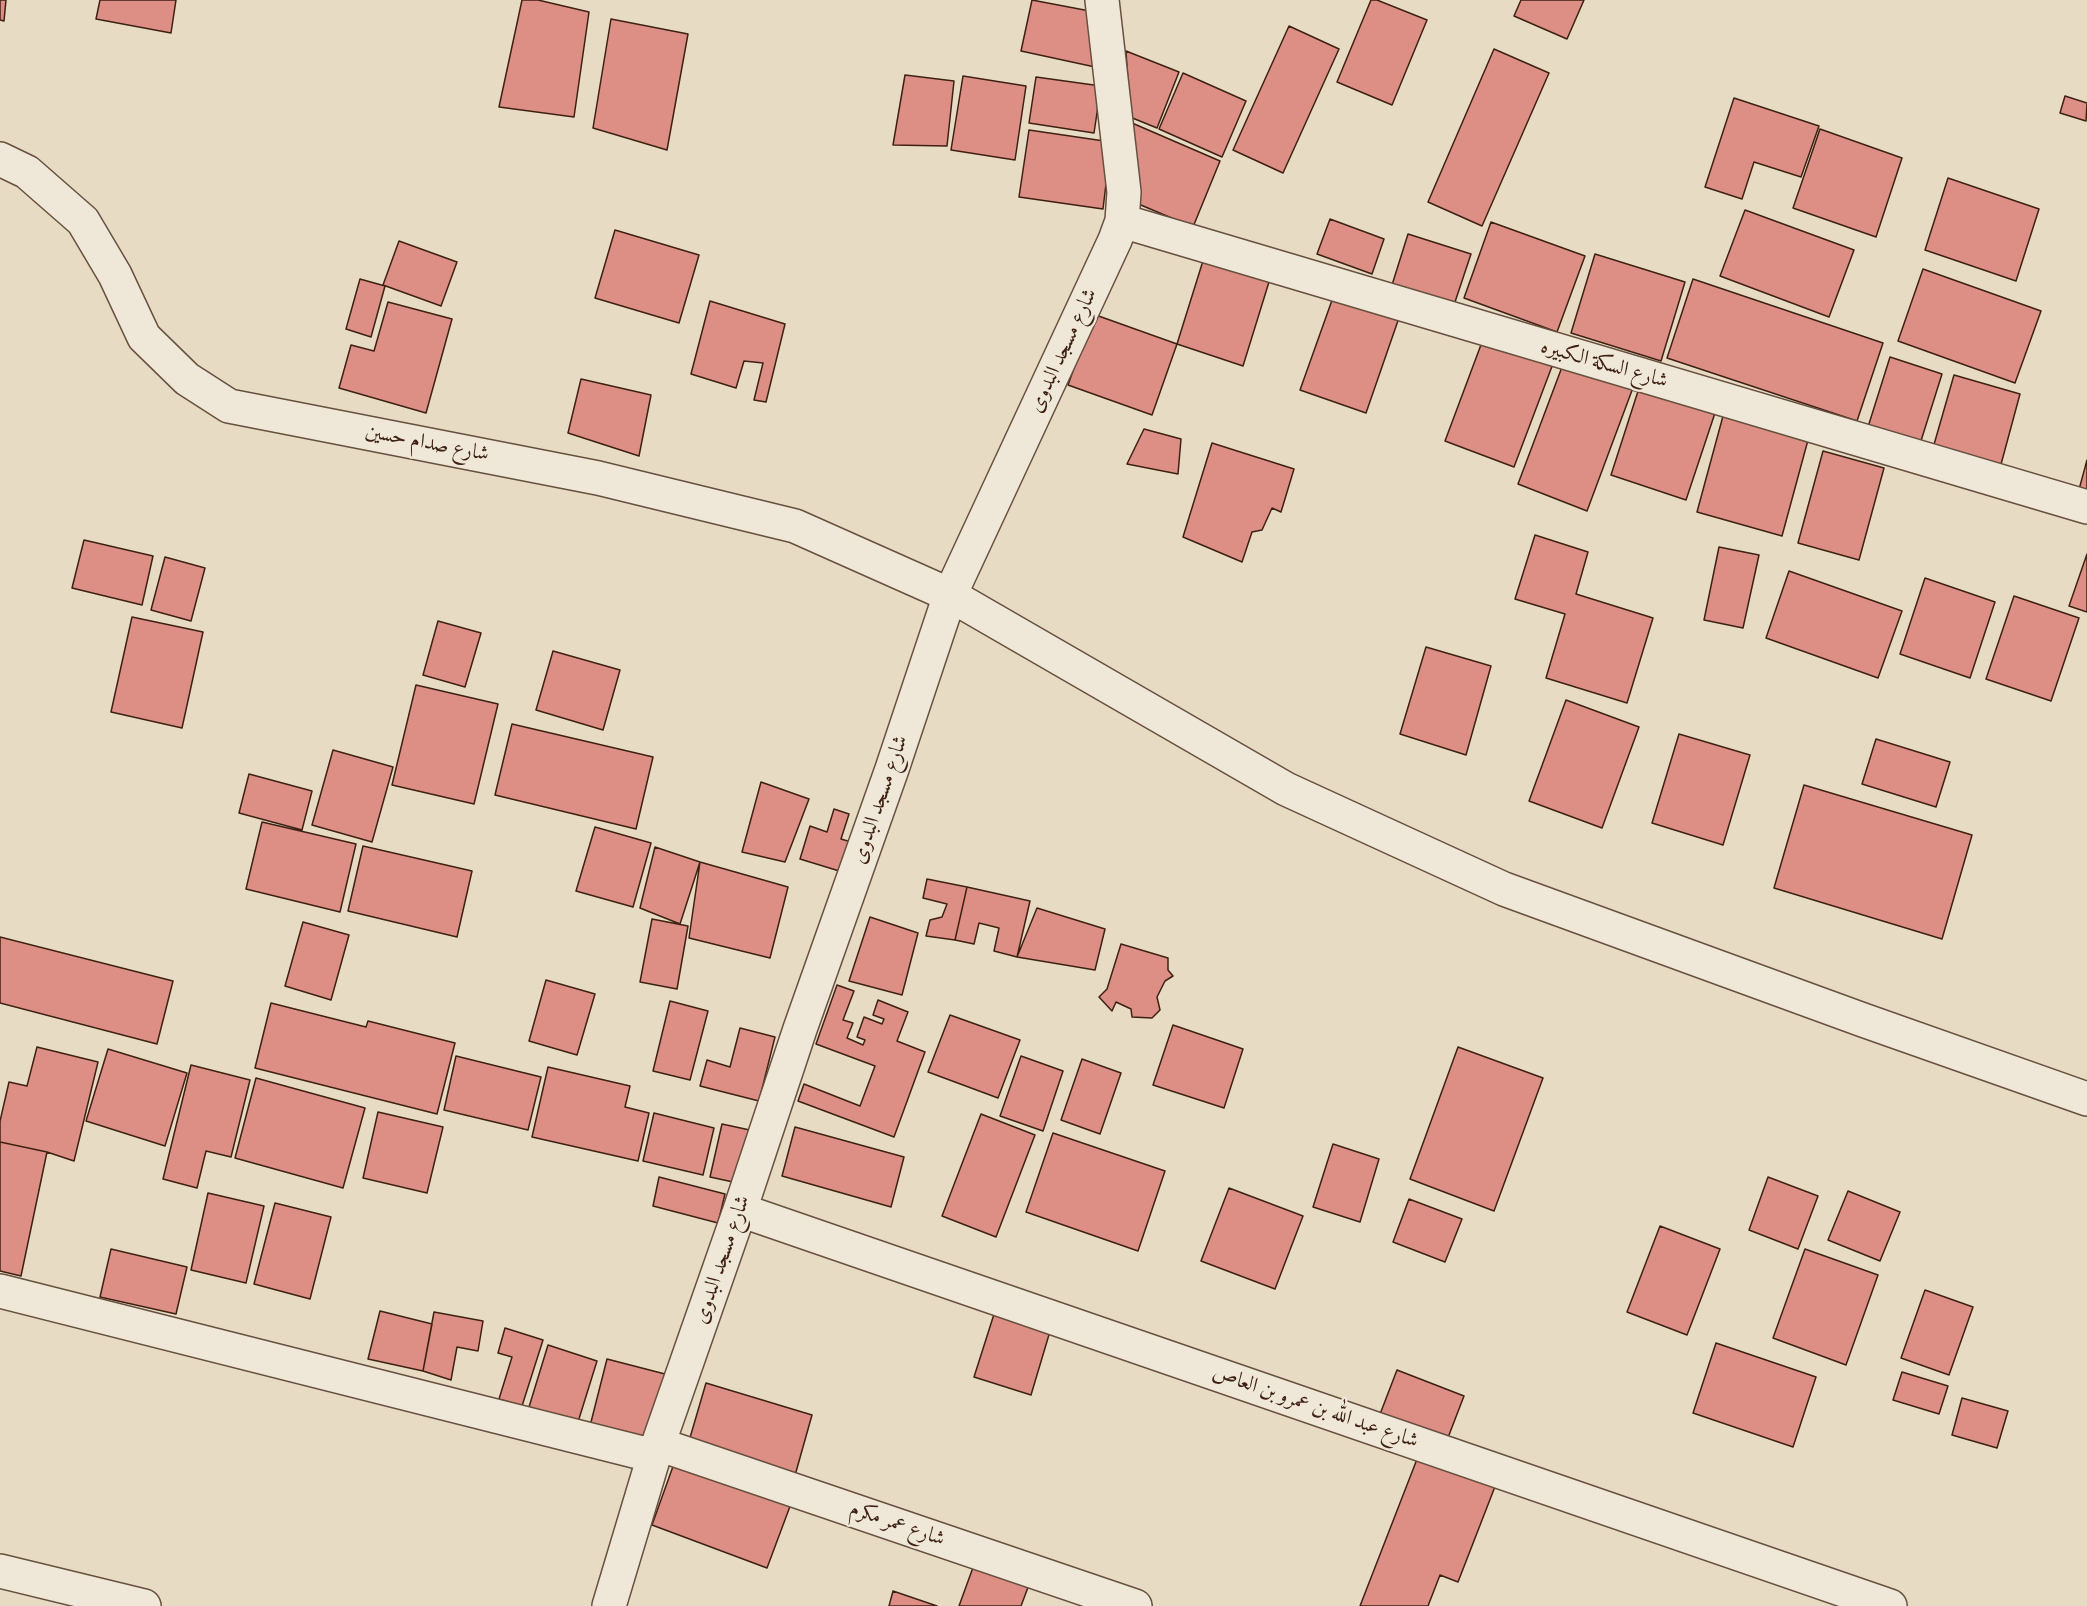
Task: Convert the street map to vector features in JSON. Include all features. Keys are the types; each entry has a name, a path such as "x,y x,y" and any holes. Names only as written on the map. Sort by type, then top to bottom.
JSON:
{"street":[{"name":"شارع مسجد البدوى","path":"609,1606 656,1450 950,595 1122,221 1124,192 1102,0"},
{"name":"شارع صدام حسين","path":"0,159 27,172 83,221 115,275 144,336 187,380 229,406 598,478 795,526 950,595 1286,789 1504,889 2087,1100"},
{"name":"شارع السكة الكبيره","path":"1122,221 2087,507"},
{"name":"شارع عبد الله بن عمرو بن العاص","path":"740,1210 1890,1606"},
{"name":"شارع عمر مكرم","path":"0,1291 656,1450 1135,1606"},
{"path":"0,1571 144,1606"}],"building":[{"path":"0,0 6,0 4,21 0,20"},
{"path":"100,0 176,0 171,33 96,19"},
{"path":"522,0 538,0 589,12 574,117 499,107"},
{"path":"1032,0 1095,12 1095,67 1021,51"},
{"path":"1371,0 1377,0 1427,20 1392,105 1337,82"},
{"path":"1521,0 1584,0 1567,39 1514,16"},
{"path":"611,19 688,34 667,150 593,128"},
{"path":"1289,26 1339,49 1283,173 1233,150"},
{"path":"1494,49 1549,73 1482,226 1428,202"},
{"path":"1126,51 1179,72 1157,128 1130,117"},
{"path":"1183,73 1246,101 1222,157 1159,129"},
{"path":"905,75 954,81 947,146 893,145"},
{"path":"963,76 1026,86 1015,160 951,150"},
{"path":"1036,77 1101,86 1094,133 1029,123"},
{"path":"2065,96 2087,103 2086,121 2060,113"},
{"path":"1734,98 1819,126 1801,177 1754,162 1742,199 1705,187"},
{"path":"1132,123 1220,161 1193,227 1136,203"},
{"path":"1820,129 1902,158 1876,237 1793,208"},
{"path":"1029,130 1111,142 1103,209 1019,197"},
{"path":"1948,178 2039,209 2016,281 1925,250"},
{"path":"1745,210 1854,250 1829,317 1720,276"},
{"path":"1330,219 1384,239 1372,274 1317,254"},
{"path":"1491,222 1585,256 1557,332 1464,298"},
{"path":"615,230 699,255 679,323 595,298"},
{"path":"1408,234 1471,254 1454,305 1392,285"},
{"path":"399,241 457,262 441,306 383,285"},
{"path":"1207,248 1273,269 1243,366 1177,344"},
{"path":"1595,254 1685,282 1661,361 1571,333"},
{"path":"1923,269 2041,311 2015,383 1898,341"},
{"path":"360,279 385,286 371,337 346,329"},
{"path":"1693,279 1883,343 1857,421 1667,358"},
{"path":"1336,289 1401,312 1366,413 1300,390"},
{"path":"710,301 785,324 766,402 754,400 763,363 744,361 736,388 691,374"},
{"path":"388,302 452,319 426,413 339,388 351,345 374,351"},
{"path":"1093,314 1177,344 1152,415 1068,385"},
{"path":"1485,334 1554,361 1514,467 1445,441"},
{"path":"1890,357 1942,374 1920,444 1868,427"},
{"path":"1565,359 1634,385 1587,511 1518,484"},
{"path":"1954,375 2020,394 2000,468 1933,448"},
{"path":"581,379 651,395 639,456 568,433"},
{"path":"1640,385 1716,410 1686,500 1611,475"},
{"path":"1723,416 1808,440 1782,536 1697,512"},
{"path":"1144,429 1181,439 1178,474 1127,464"},
{"path":"1212,443 1294,469 1281,512 1272,508 1262,530 1252,532 1242,562 1183,537"},
{"path":"1823,451 1884,468 1859,560 1798,543"},
{"path":"2087,460 2087,500 2077,497"},
{"path":"1535,535 1588,552 1576,594 1653,618 1627,703 1546,678 1565,614 1515,599"},
{"path":"84,540 153,556 142,605 72,588"},
{"path":"1719,547 1759,555 1743,628 1704,620"},
{"path":"2087,554 2087,612 2069,606"},
{"path":"165,557 205,568 191,621 151,610"},
{"path":"1789,571 1902,611 1878,678 1766,638"},
{"path":"1925,578 1995,602 1970,678 1900,654"},
{"path":"2014,596 2079,618 2051,701 1986,679"},
{"path":"132,617 203,632 182,728 111,712"},
{"path":"438,621 481,633 465,687 423,675"},
{"path":"1426,647 1491,666 1466,755 1400,734"},
{"path":"553,651 620,670 603,730 536,710"},
{"path":"416,685 498,704 474,804 392,785"},
{"path":"1566,700 1639,727 1602,828 1529,801"},
{"path":"512,724 653,757 636,829 495,795"},
{"path":"1679,734 1750,755 1723,845 1652,823"},
{"path":"1876,739 1950,762 1936,807 1862,784"},
{"path":"333,750 393,767 372,842 312,825"},
{"path":"249,774 312,791 302,830 239,813"},
{"path":"761,782 809,799 785,862 742,852"},
{"path":"1804,785 1972,835 1942,939 1774,888"},
{"path":"834,809 849,814 841,839 858,844 849,874 800,859 810,826 827,832"},
{"path":"262,822 356,844 340,912 246,889"},
{"path":"595,827 651,843 633,907 576,891"},
{"path":"363,846 472,871 457,937 348,911"},
{"path":"655,847 700,862 680,924 640,908"},
{"path":"700,862 788,887 770,958 689,938"},
{"path":"927,879 967,887 955,940 926,936 930,920 942,917 947,904 923,898"},
{"path":"967,887 1030,901 1017,957 994,951 999,928 979,923 974,944 955,940"},
{"path":"1037,908 1105,929 1095,970 1017,957"},
{"path":"870,917 918,933 902,995 849,981"},
{"path":"652,919 688,926 677,989 640,982"},
{"path":"303,922 349,935 331,1000 285,986"},
{"path":"0,937 173,981 157,1044 0,1003"},
{"path":"1121,944 1168,958 1168,970 1173,976 1165,981 1157,997 1160,1010 1152,1018 1132,1017 1131,1009 1116,1002 1112,1011 1099,997 1107,989"},
{"path":"546,980 595,994 577,1055 529,1041"},
{"path":"837,985 854,991 843,1020 853,1023 847,1038 863,1045 865,1040 857,1037 864,1017 882,1024 884,1019 873,1015 878,1000 908,1012 897,1041 925,1052 894,1137 798,1101 804,1084 860,1106 875,1066 816,1044"},
{"path":"670,1001 708,1011 690,1080 653,1071"},
{"path":"271,1003 366,1027 368,1021 455,1043 437,1114 255,1068"},
{"path":"950,1015 1020,1040 998,1098 928,1072"},
{"path":"1173,1025 1243,1049 1224,1108 1153,1085"},
{"path":"740,1028 775,1037 759,1101 700,1086 707,1060 730,1067"},
{"path":"37,1047 98,1062 74,1161 47,1152 0,1142 0,1121 9,1082 27,1086"},
{"path":"1458,1047 1543,1078 1494,1211 1410,1179"},
{"path":"108,1049 187,1073 165,1146 86,1121"},
{"path":"456,1056 541,1077 528,1130 444,1110"},
{"path":"1021,1056 1063,1071 1043,1131 1000,1116"},
{"path":"1082,1059 1121,1073 1100,1134 1061,1120"},
{"path":"191,1065 250,1080 231,1157 206,1151 197,1188 163,1179"},
{"path":"548,1067 630,1086 625,1107 649,1113 638,1161 532,1137"},
{"path":"256,1078 365,1108 343,1188 235,1158"},
{"path":"378,1112 443,1127 427,1193 363,1178"},
{"path":"654,1113 714,1128 703,1175 643,1161"},
{"path":"981,1114 1035,1135 996,1237 942,1216"},
{"path":"722,1124 759,1132 747,1185 710,1177"},
{"path":"795,1127 904,1157 891,1207 782,1176"},
{"path":"1053,1133 1165,1171 1138,1251 1026,1212"},
{"path":"0,1142 47,1152 21,1276 0,1271"},
{"path":"1333,1144 1379,1159 1360,1222 1313,1207"},
{"path":"659,1177 725,1194 718,1223 653,1206"},
{"path":"1768,1177 1818,1196 1798,1249 1749,1230"},
{"path":"1229,1188 1303,1216 1275,1289 1201,1261"},
{"path":"1848,1191 1900,1212 1880,1261 1828,1240"},
{"path":"208,1193 264,1206 246,1283 191,1270"},
{"path":"1409,1199 1462,1219 1445,1262 1393,1242"},
{"path":"275,1203 331,1217 310,1299 254,1284"},
{"path":"1660,1226 1720,1249 1687,1335 1627,1312"},
{"path":"111,1249 187,1267 176,1314 100,1297"},
{"path":"1805,1249 1878,1275 1846,1365 1773,1338"},
{"path":"1925,1290 1973,1307 1949,1375 1901,1358"},
{"path":"380,1311 432,1324 423,1371 368,1359"},
{"path":"995,1311 1051,1328 1031,1395 974,1377"},
{"path":"434,1312 483,1321 478,1351 457,1347 451,1380 423,1371"},
{"path":"505,1328 543,1340 522,1406 499,1399 512,1357 498,1353"},
{"path":"1716,1343 1816,1377 1793,1447 1693,1413"},
{"path":"548,1345 597,1361 578,1422 529,1407"},
{"path":"607,1359 665,1374 647,1441 590,1426"},
{"path":"1397,1370 1464,1396 1444,1448 1377,1422"},
{"path":"1902,1372 1948,1386 1939,1414 1893,1400"},
{"path":"706,1383 812,1415 794,1479 687,1448"},
{"path":"1962,1398 2008,1411 1997,1448 1952,1435"},
{"path":"1419,1454 1496,1484 1458,1582 1440,1575 1428,1606 1360,1606"},
{"path":"676,1458 792,1501 767,1568 652,1525"},
{"path":"975,1562 1030,1582 1021,1606 959,1606"},
{"path":"893,1591 937,1606 889,1606"}]}
